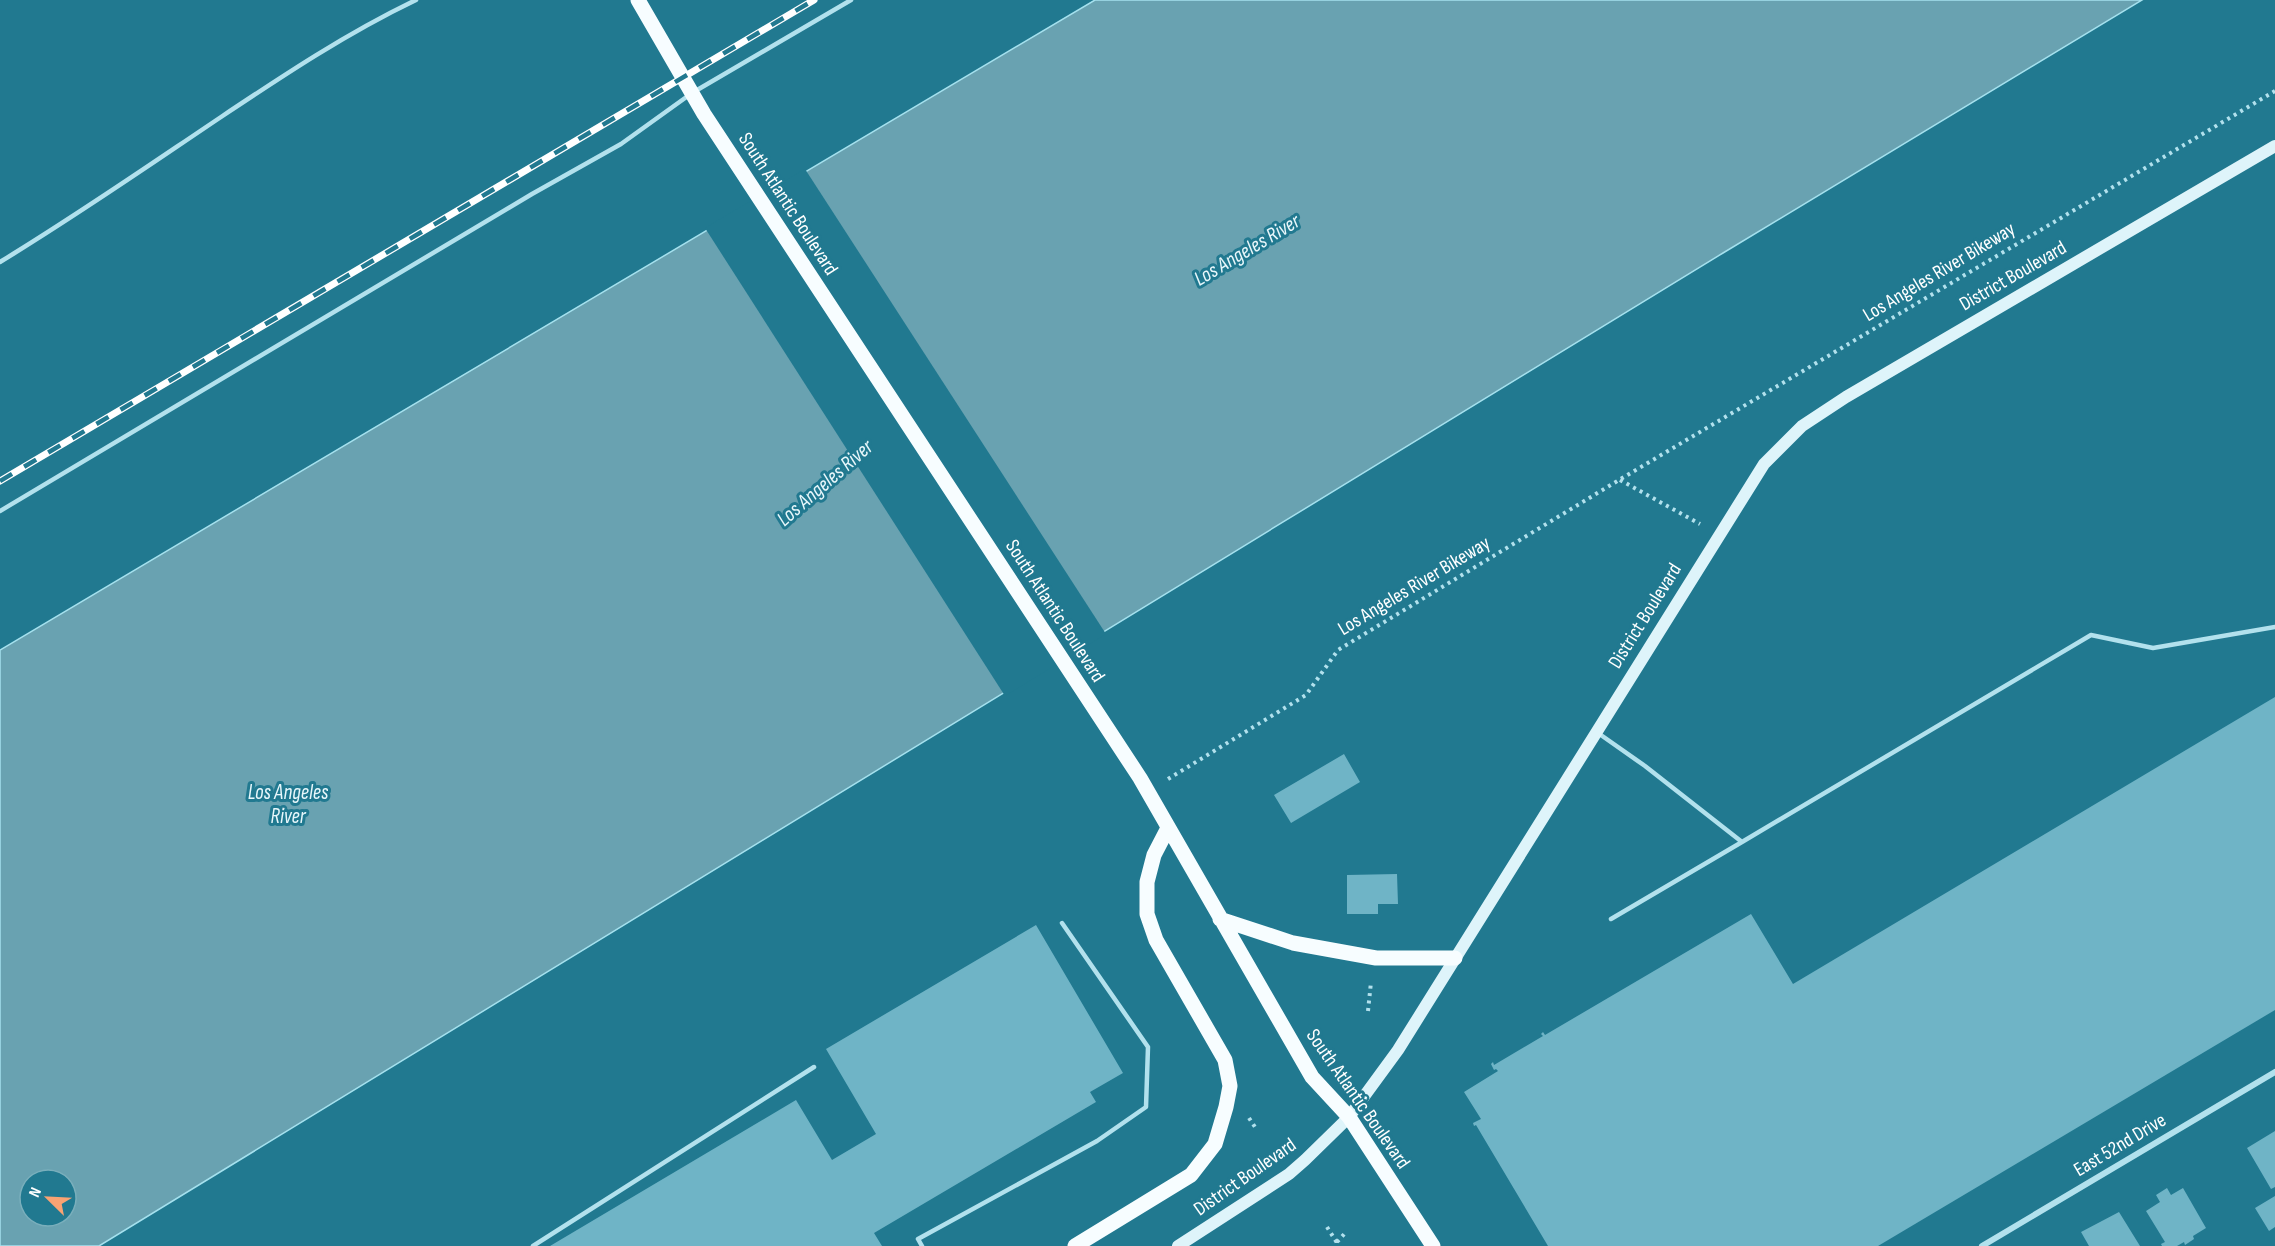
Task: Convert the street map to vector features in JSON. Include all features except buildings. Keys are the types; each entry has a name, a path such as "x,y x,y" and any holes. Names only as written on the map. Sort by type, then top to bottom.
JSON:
{"main road":[{"name":"South Atlantic Boulevard","path":"638,0 704,114 1144,785 1312,1077 1349,1117 1433,1246"},
{"path":"1075,1246 1191,1175 1215,1144 1226,1107 1230,1086 1225,1060 1156,940 1147,914 1147,882 1154,855 1168,828"},
{"path":"1220,919 1293,943 1376,958 1455,958"}],"street":[{"name":"District Boulevard","path":"1178,1246 1289,1174 1349,1117 1398,1050 1764,464 1802,426 1846,397 2275,146"},
{"name":"East 52nd Drive","path":"1982,1246 2275,1071"}],"lane":[{"path":"0,262 57,228 290,70 388,13 416,0"},
{"path":"0,511 532,194 621,144 692,93 851,0"},
{"path":"1611,919 2091,635 2153,648 2275,627"},
{"path":"1596,732 1646,766 1742,842"},
{"path":"922,1246 918,1239 1097,1141 1146,1107 1148,1047 1062,923"},
{"path":"533,1246 814,1067"}],"path":[{"name":"Los Angeles River Bikeway","path":"1144,785 1305,694 1338,650 2275,90"},
{"path":"1619,480 1719,534"},
{"path":"1368,1011 1371,980"},
{"path":"1327,1227 1338,1244 1347,1231"}],"water":[{"name":"Los Angeles River","path":"1095,0 2142,0 1723,253 99,1246 0,1246 0,650"}],"pier":[{"path":"805,169 1106,634 1005,696 705,228"}],"railway":[{"path":"0,481 814,0"}]}
